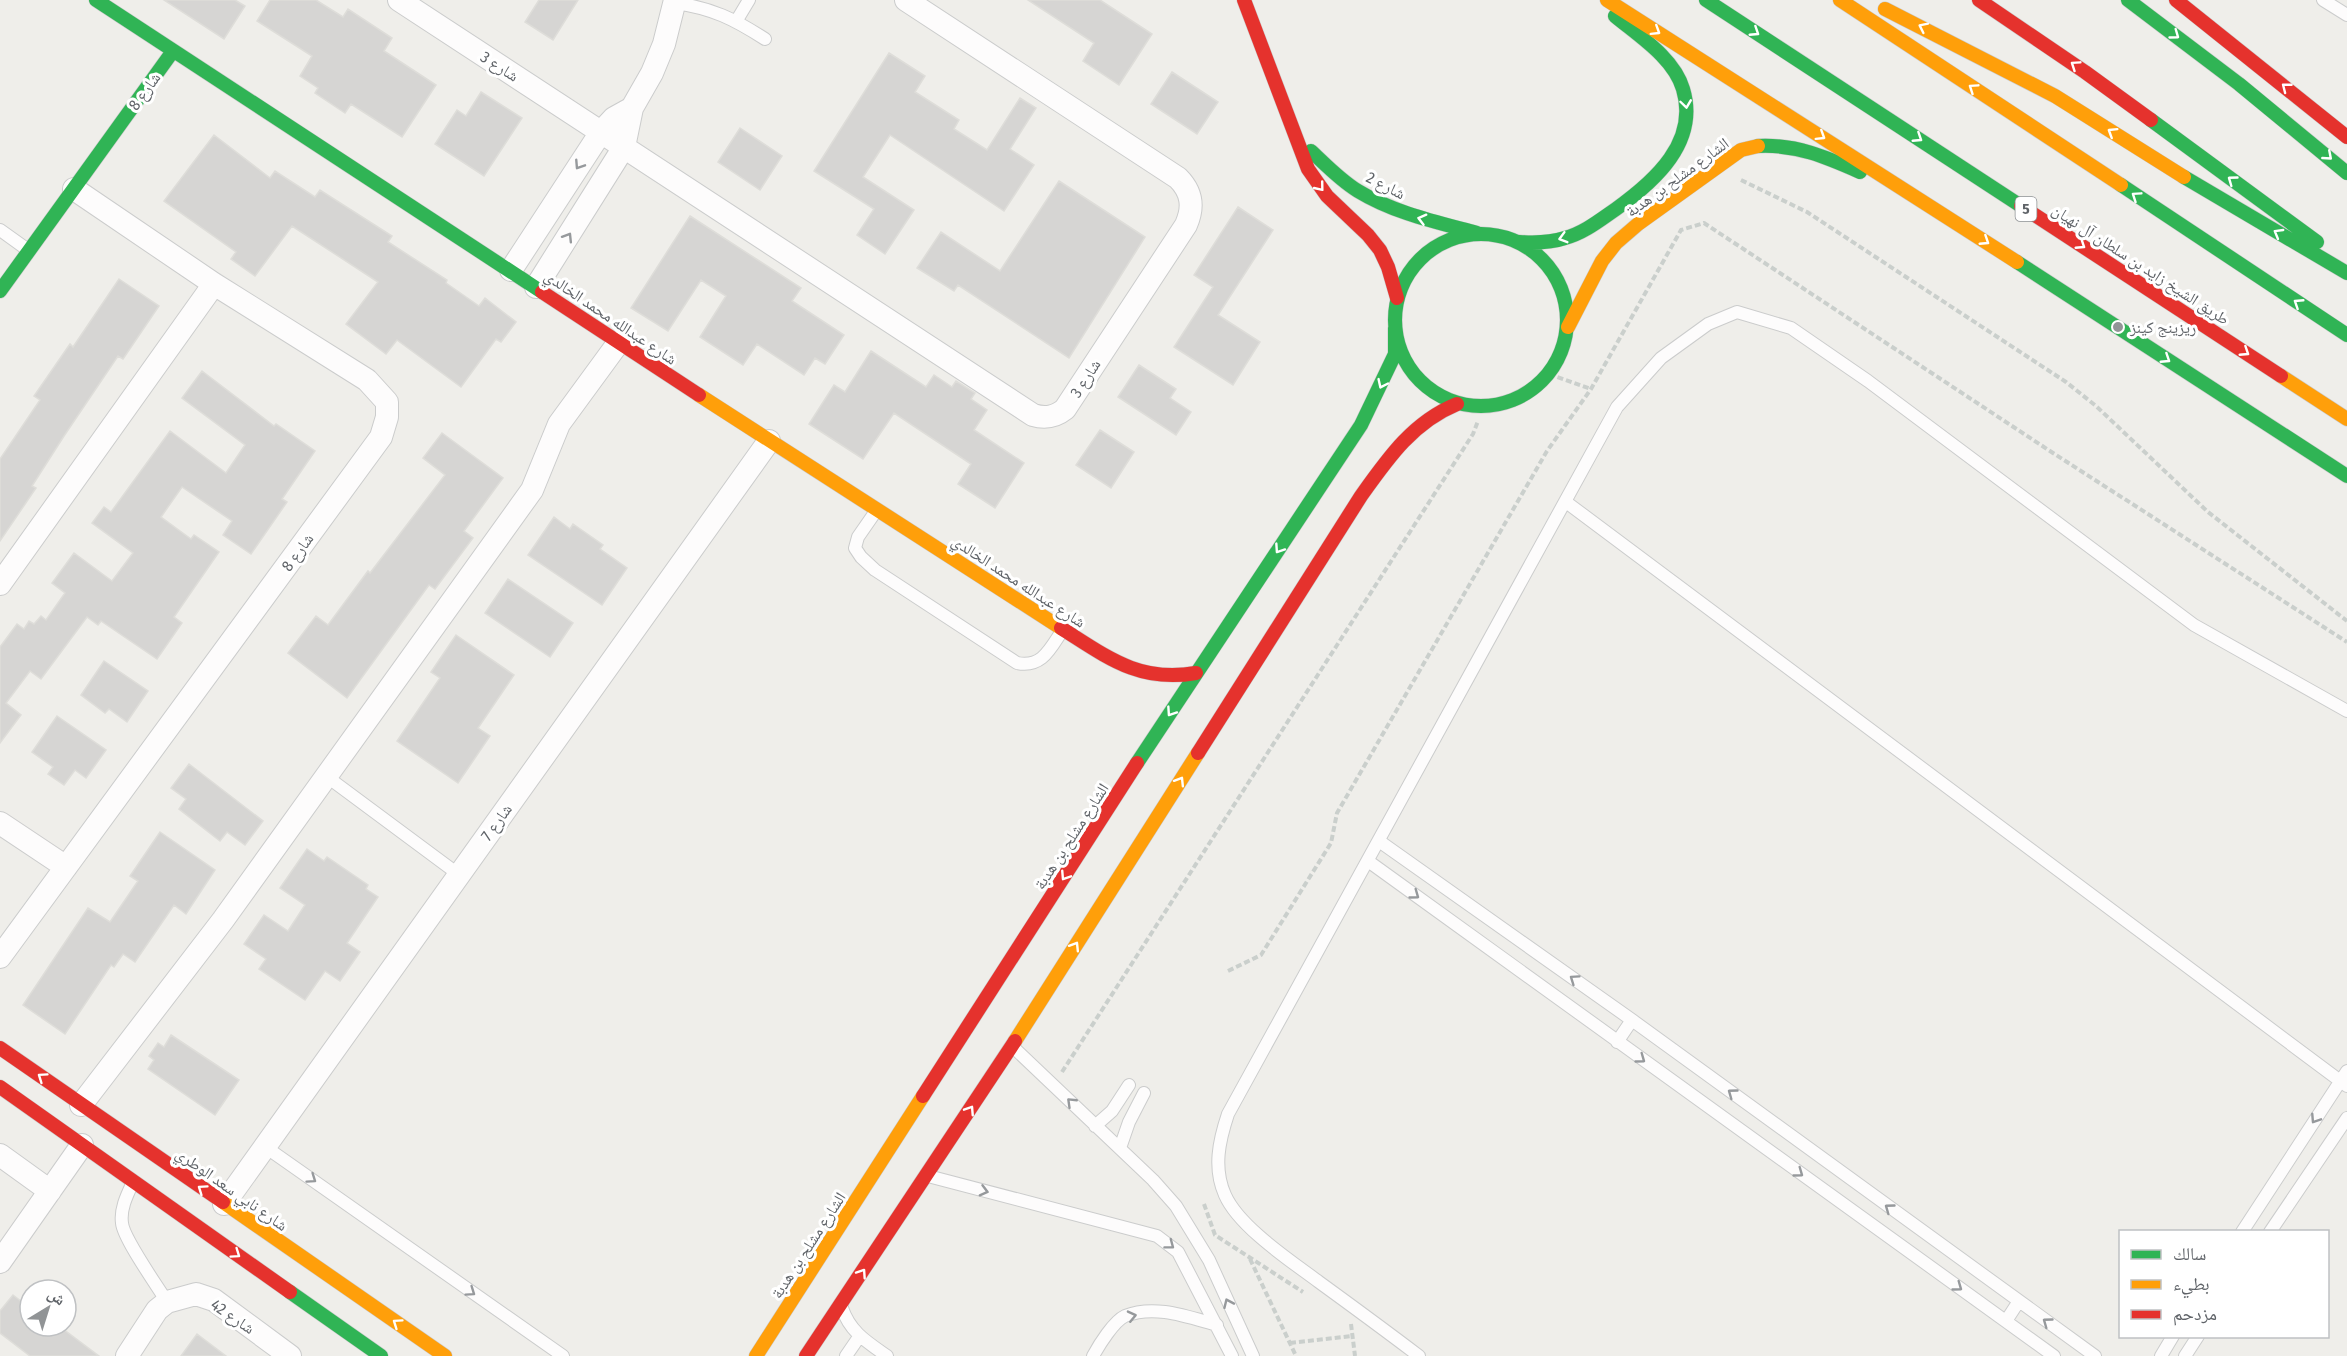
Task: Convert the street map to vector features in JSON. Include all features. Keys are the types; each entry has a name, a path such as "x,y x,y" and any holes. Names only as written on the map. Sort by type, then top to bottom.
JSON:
{"main road":[{"name":"شارع عبدالله محمد الخالدي","path":"96,0 536,286 768,441 1110,659 1155,677 1172,678 1196,674"},
{"name":"شارع 2","path":"1244,0 1295,135 1301,158 1319,188 1379,249 1390,271 1397,298"},
{"name":"الشارع مشلح بن هدبة","path":"1519,242 1544,242 1568,238 1597,223 1646,186 1665,168 1678,151 1686,130 1688,109 1686,98 1673,69 1595,0"},
{"path":"1607,0 1919,198 2347,476"},
{"name":"طريق الشيخ زايد بن سلطان آل نهيان","path":"1706,0 2347,419"},
{"path":"1840,0 2347,335"},
{"path":"1979,0 2085,72 2347,264"},
{"path":"2128,0 2207,58 2304,135 2347,173"},
{"path":"2176,0 2347,137"},
{"path":"1875,5 1953,42 2055,96 2191,182 2347,273"},
{"name":"شارع 8","path":"0,291 173,51"},
{"name":"شارع 2","path":"1295,135 1336,175 1357,190 1408,215 1478,234"},
{"name":"الشارع مشلح بن هدبة","path":"1568,327 1602,261 1616,243 1638,224 1741,150 1759,145 1779,144 1822,155 1919,198"},
{"path":"1478,234 1499,236 1519,242 1551,269 1561,287 1567,306 1568,327 1562,352 1549,374 1531,392 1508,403 1482,407 1457,404 1434,393 1414,375 1401,353 1395,328 1397,298 1405,278 1419,260 1436,246 1456,237 1478,234"},
{"name":"الشارع مشلح بن هدبة","path":"756,1356 1154,737 1361,425 1395,354 1395,328"},
{"path":"806,1356 1012,1046 1361,496 1403,440 1427,417 1440,409 1457,404"},
{"name":"شارع عبدالله محمد الخالدي","path":"1110,659 1134,684"},
{"path":"1153,713 1154,737"},
{"name":"شارع نابي سعد الوطري","path":"0,1048 445,1356"},
{"path":"0,1087 381,1356"},
{"path":"341,1328 354,1327 364,1318 367,1309 362,1299"},
{"path":"786,1310 792,1336 805,1342 818,1338"}],"street":[{"name":"شارع 3","path":"399,0 1034,415 1042,417 1055,415 1065,409 1186,225 1192,207 1188,190 1178,178 906,0"},
{"path":"536,286 624,147 632,108 664,44 675,2"},
{"path":"511,270 601,132 614,118 632,108"},
{"name":"شارع 8","path":"0,957 381,437 387,417 387,402 368,380 214,284 74,189"},
{"path":"0,584 214,284"},
{"path":"81,1104 223,920 532,490 559,424 619,342"},
{"name":"شارع 7","path":"224,1204 768,441"},
{"path":"0,823 66,867"},
{"path":"0,1262 82,1145"},
{"path":"0,1155 50,1191"},
{"name":"شارع 42","path":"167,1302 196,1294 213,1300 290,1356"},
{"path":"127,1356 157,1310 167,1302"}],"lane":[{"path":"736,20 749,0"},
{"path":"2323,0 2347,15"},
{"path":"675,2 717,12 736,20 765,39"},
{"path":"0,230 29,251"},
{"path":"1419,1356 1269,1244 1244,1221 1225,1196 1218,1167 1219,1141 1228,1114 1617,407 1661,358 1708,324 1737,312 1791,328 1878,388 2194,625 2347,711"},
{"path":"1566,502 2345,1079 2243,1230"},
{"path":"877,510 858,537 855,548 861,557 875,570 1017,663 1029,666 1038,662 1063,630"},
{"path":"326,777 458,874"},
{"path":"1379,841 1632,1020 2095,1356"},
{"path":"1368,861 2054,1356"},
{"path":"1617,1042 1632,1020"},
{"path":"1012,1046 1169,1197 1188,1223 1209,1260 1253,1356"},
{"path":"1095,1126 1112,1111 1130,1084"},
{"path":"1120,1148 1129,1122 1144,1093"},
{"path":"2271,1230 2347,1118"},
{"path":"264,1146 563,1356"},
{"path":"927,1176 1157,1236 1178,1252 1232,1356"},
{"path":"134,1181 124,1201 122,1225 140,1260 167,1302"},
{"path":"2006,1321 2019,1302"},
{"path":"841,1304 851,1328 859,1337 887,1356"},
{"path":"1093,1356 1102,1340 1123,1317 1151,1312 1168,1312 1217,1325"},
{"path":"846,1356 859,1337"},
{"path":"2161,1356 2172,1338"},
{"path":"2185,1356 2197,1338"}],"path":[{"path":"1712,170 1755,185 1807,212 2066,382 2096,406 2208,512 2347,621"},
{"path":"1228,971 1261,955 1331,843 1337,813 1547,451 1591,389 1681,230 1704,223 2053,453 2347,642"},
{"path":"1549,374 1591,389"},
{"path":"1054,1086 1473,434 1482,407"},
{"path":"1204,1204 1215,1235 1311,1297"},
{"path":"1250,1258 1296,1356"},
{"path":"1351,1322 1355,1356"},
{"path":"1290,1343 1352,1336"}],"building":[{"path":"164,0 235,0 245,6 224,39"},
{"path":"270,0 316,0 343,17 348,9 392,38 384,51 436,85 402,137 351,104 345,113 315,93 318,88 300,76 312,56 257,21"},
{"path":"539,0 578,0 553,40 525,22"},
{"path":"1028,0 1100,0 1152,34 1119,85 1083,61 1094,43"},
{"path":"889,53 925,76 915,92 959,120 954,129 987,150 1020,98 1036,108 1010,149 1034,165 1004,211 890,135 863,177 914,210 885,254 857,235 874,209 814,171"},
{"path":"1172,72 1218,102 1197,134 1151,104"},
{"path":"481,92 522,118 484,176 435,144 457,110 466,116"},
{"path":"740,128 782,156 760,190 718,162"},
{"path":"214,135 270,178 275,171 315,197 320,190 392,236 388,242 447,280 446,283 479,306 485,298 516,322 501,342 496,339 461,387 397,340 386,354 346,324 378,282 292,226 255,276 231,259 236,252 164,201"},
{"path":"1059,181 1145,237 1069,358 958,285 954,291 917,268 941,232 1000,271"},
{"path":"1238,207 1273,230 1218,315 1260,342 1233,385 1174,347 1213,287 1194,275"},
{"path":"690,216 801,288 792,301 844,335 825,364 815,358 804,375 757,344 743,365 700,337 726,296 701,280 668,331 631,308"},
{"path":"119,279 159,306 123,359 118,356 32,486 36,488 0,541 0,459 40,400 34,396 70,344 73,347"},
{"path":"871,351 926,387 934,375 952,387 956,381 975,393 971,399 987,410 974,430 1024,463 995,508 958,484 971,464 894,413 863,459 809,424 834,385 845,392"},
{"path":"1139,365 1176,389 1170,398 1191,412 1176,435 1118,397"},
{"path":"202,371 274,426 276,424 315,451 282,499 287,502 251,554 223,535 232,521 182,487 161,517 191,539 194,535 219,552 174,617 182,623 157,659 101,621 98,625 87,617 41,679 30,671 6,703 21,715 0,743 0,647 17,624 24,629 29,621 34,624 41,616 46,620 65,593 52,583 74,553 112,581 133,553 92,523 104,507 111,512 170,431 226,473 245,445 182,398"},
{"path":"1100,430 1134,452 1111,488 1076,465"},
{"path":"442,433 503,478 464,531 473,538 435,589 429,585 347,698 288,653 316,616 328,625 445,475 423,458"},
{"path":"554,517 570,529 573,524 603,545 600,549 627,568 602,605 528,555"},
{"path":"508,579 573,623 550,657 485,613"},
{"path":"456,635 514,675 478,728 490,736 458,783 397,741 440,678 431,672"},
{"path":"104,661 148,691 127,722 109,709 105,713 81,695"},
{"path":"57,716 106,750 86,778 75,770 64,785 48,774 53,767 32,752"},
{"path":"189,764 263,821 245,845 227,832 220,841 179,809 186,799 171,788"},
{"path":"160,832 215,870 186,914 174,905 135,962 123,954 114,967 111,965 65,1034 23,1005 88,908 110,922 138,881 130,876"},
{"path":"307,849 324,861 327,857 368,885 366,889 378,897 347,943 360,952 340,981 325,971 305,1000 259,969 266,959 244,944 264,915 288,931 305,905 280,888"},
{"path":"171,1035 239,1080 215,1115 148,1069 154,1060 149,1056 158,1043 164,1047"},
{"path":"13,1295 18,1299 18,1338 75,1338 99,1356 30,1356 0,1333 0,1311"},
{"path":"197,1334 226,1356 181,1356"}],"traffic: fast":[{"path":"96,0 542,292"},
{"path":"1706,0 2021,206"},
{"path":"2128,0 2239,84 2347,173"},
{"path":"1519,242 1559,240 1592,226 1631,198 1659,173 1679,143 1685,126 1686,108 1683,89 1678,78 1672,67 1655,48 1615,16"},
{"path":"0,291 173,51"},
{"path":"2151,120 2317,242"},
{"path":"1758,146 1798,149 1860,172"},
{"path":"1311,151 1345,182 1372,199 1416,216 1477,233"},
{"path":"2184,177 2347,273"},
{"path":"2121,185 2347,335"},
{"path":"1481,234 1498,235 1514,240 1529,248 1542,259 1553,272 1561,287 1566,303 1567,320 1566,337 1561,353 1553,368 1542,381 1529,392 1514,400 1498,405 1481,406 1464,405 1448,400 1433,392 1420,381 1409,368 1401,353 1396,337 1395,320 1396,303 1401,287 1409,272 1420,259 1433,248 1448,240 1464,235 1481,234"},
{"path":"2017,262 2347,476"},
{"path":"1137,763 1361,425 1395,354 1395,328"},
{"path":"290,1292 381,1356"}],"traffic: slow":[{"path":"1607,0 2017,262"},
{"path":"1840,0 2121,185"},
{"path":"1885,9 2055,96 2184,177"},
{"path":"1568,327 1602,261 1616,243 1638,224 1741,150 1758,146"},
{"path":"2281,376 2347,419"},
{"path":"699,395 1061,628"},
{"path":"1015,1041 1198,753"},
{"path":"756,1356 923,1096"},
{"path":"223,1202 445,1356"}],"traffic: jam":[{"path":"1244,0 1308,169 1327,196 1368,235 1380,250 1388,267 1397,298"},
{"path":"1979,0 2151,120"},
{"path":"2176,0 2347,137"},
{"path":"2021,206 2281,376"},
{"path":"542,292 699,395"},
{"path":"1198,753 1381,468 1414,431 1457,404"},
{"path":"1061,628 1109,658 1140,671 1176,675 1196,673"},
{"path":"923,1096 1137,763"},
{"path":"806,1356 1015,1041"},
{"path":"0,1048 223,1202"},
{"path":"0,1087 290,1292"}],"place":[{"name":"ريزينج كينز","path":"2118,327"}]}
